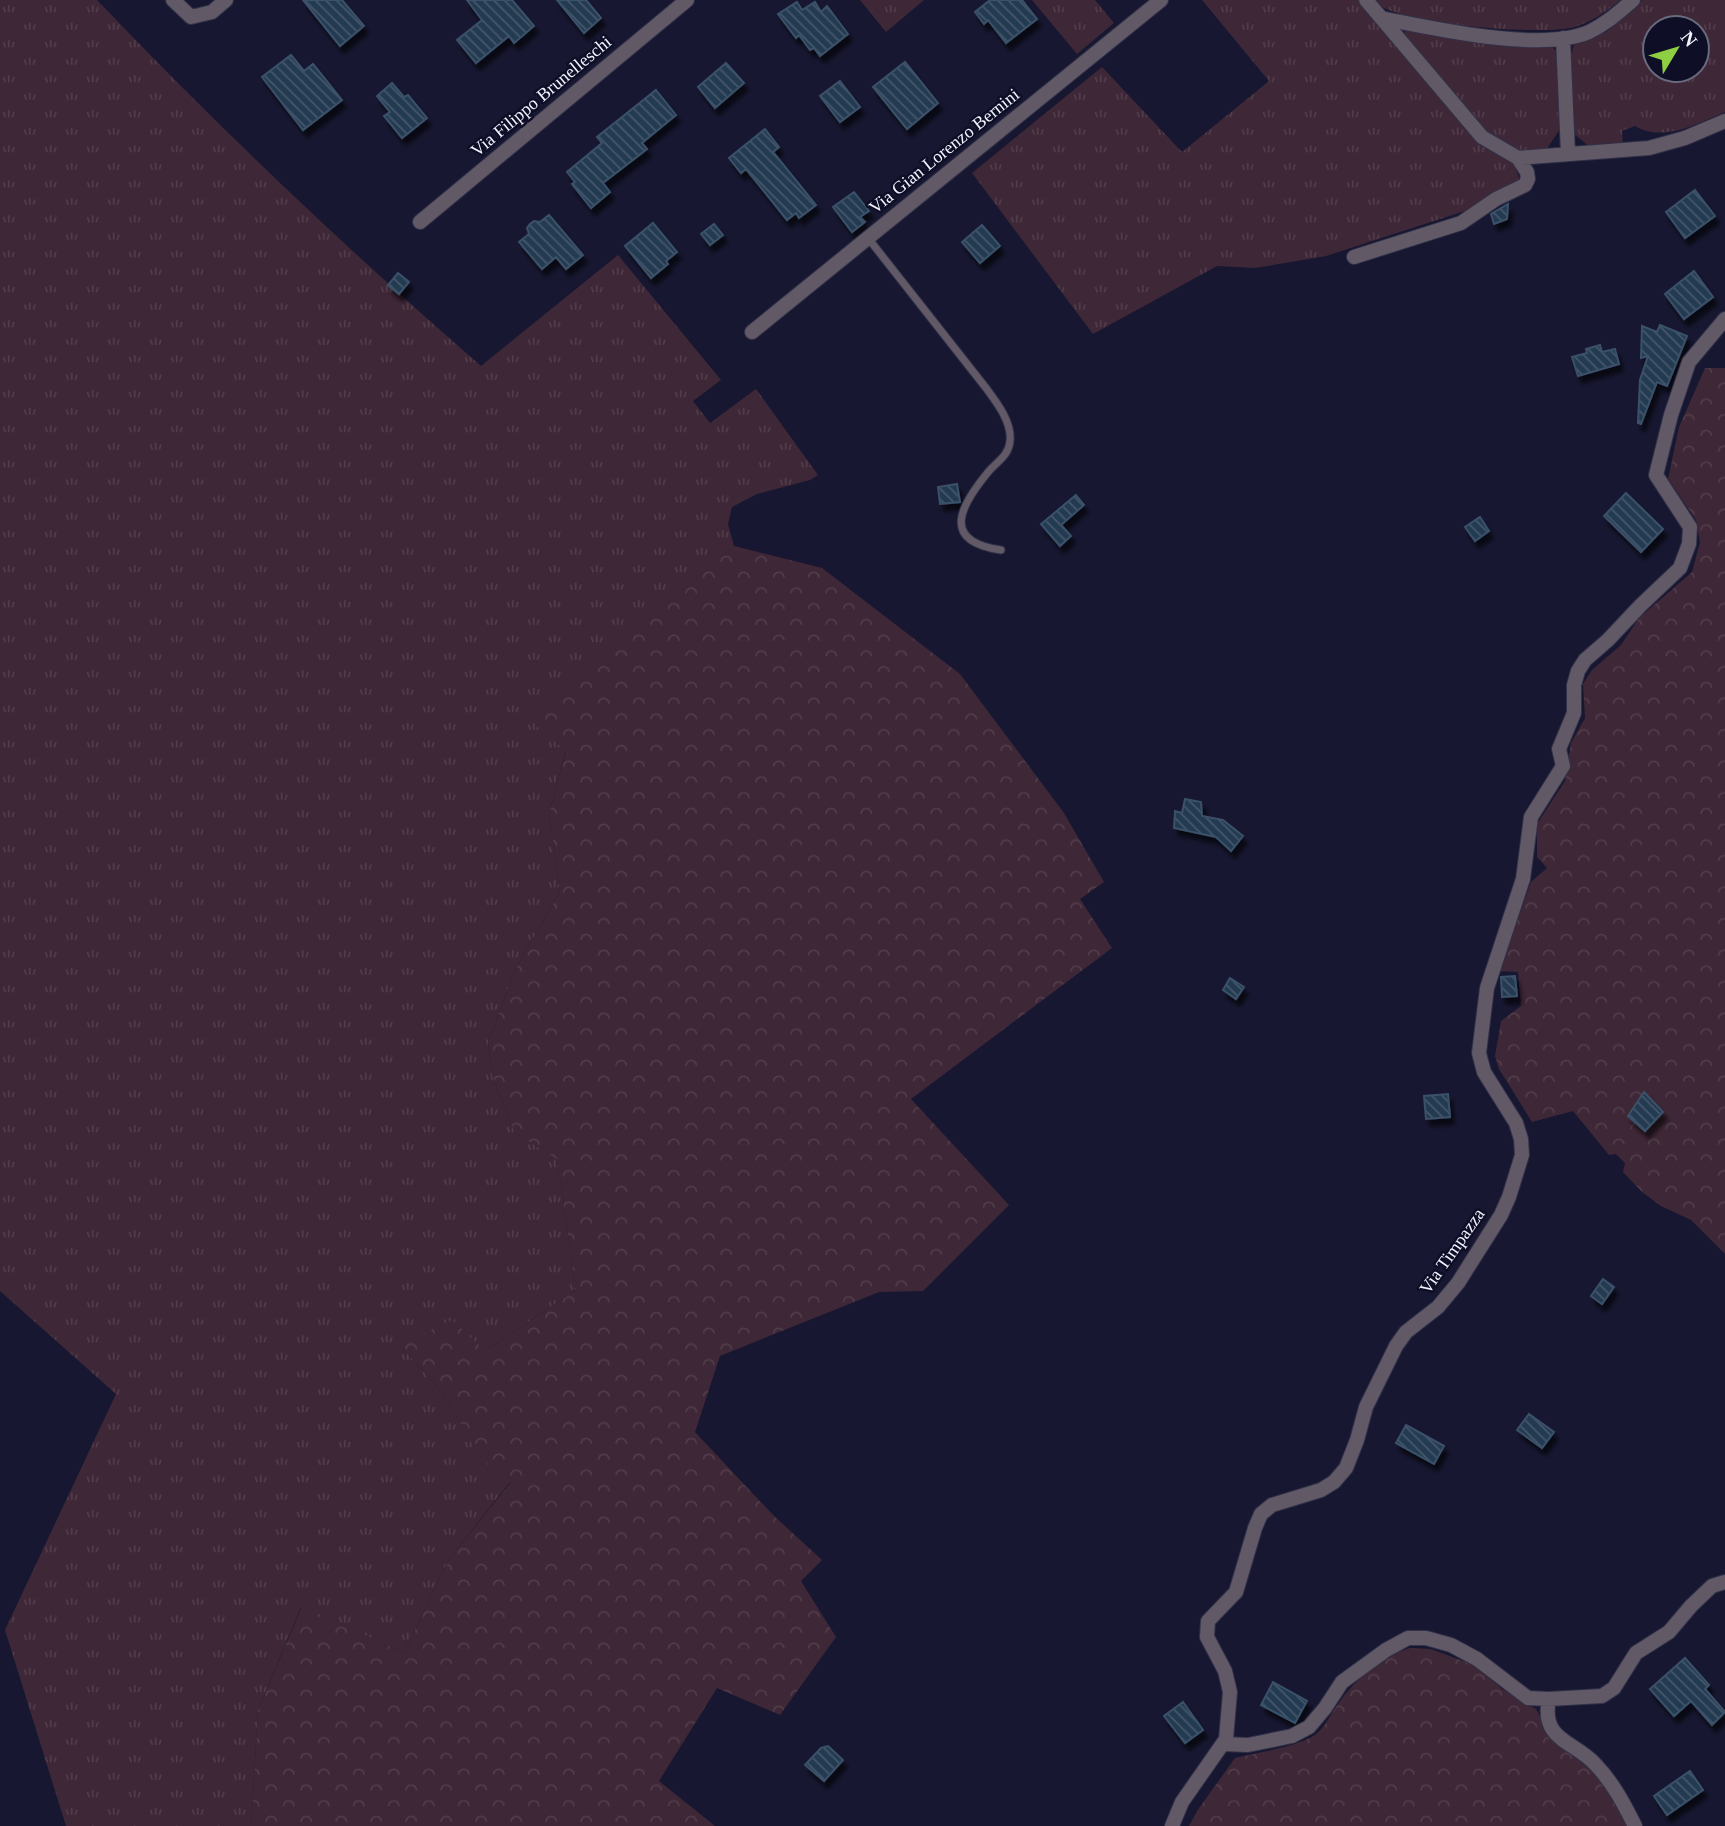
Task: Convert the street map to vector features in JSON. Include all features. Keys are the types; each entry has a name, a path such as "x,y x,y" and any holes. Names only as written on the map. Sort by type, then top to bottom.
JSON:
{"street":[{"path":"173,0 191,17 212,12 226,0"},
{"name":"Via Filippo Brunelleschi","path":"420,222 687,0"},
{"name":"Via Gian Lorenzo Bernini","path":"752,332 1161,0"},
{"path":"1354,257 1461,223 1496,199 1525,185 1528,179 1527,172 1518,158 1482,136 1366,0"},
{"path":"1381,18 1455,32 1513,39 1563,38 1590,32 1611,20 1633,0"},
{"path":"1563,38 1568,154"},
{"path":"1518,158 1649,148 1685,138 1725,121"},
{"name":"Via Timpazza","path":"1172,1826 1182,1802 1226,1739 1230,1692 1225,1671 1207,1637 1208,1621 1236,1592 1261,1514 1272,1505 1321,1490 1334,1482 1346,1468 1366,1407 1396,1346 1406,1332 1438,1307 1458,1283 1509,1198 1522,1155 1521,1139 1516,1123 1484,1072 1479,1053 1487,988 1522,878 1531,817 1563,766 1559,749 1574,713 1574,685 1578,671 1585,660 1680,568 1689,544 1690,527 1656,475 1671,415 1689,362 1725,319"},
{"path":"1223,1744 1248,1745 1292,1736 1309,1727 1342,1682 1386,1650 1408,1638 1426,1638 1451,1645 1477,1659 1528,1698 1602,1696 1614,1688 1636,1653 1669,1632 1690,1606 1712,1586 1725,1581"},
{"path":"1549,1699 1546,1712 1549,1724 1559,1738 1594,1761 1612,1783 1635,1826"}],"lane":[{"path":"868,238 986,388 1004,416 1010,438 1009,448 1004,458 991,469 971,497 961,523 963,533 970,541 981,547 1001,550"}],"green space":[{"path":"0,0 97,0 285,188 481,366 618,255 721,380 693,401 710,423 756,389 818,475 810,480 757,494 732,507 728,524 734,546 532,721 566,750 549,814 560,892 516,968 488,1042 493,1078 515,1133 557,1158 576,1290 485,1351 399,1344 443,1393 479,1455 510,1482 449,1559 404,1653 301,1607 258,1710 251,1826 66,1826 5,1630 116,1394 0,1291"},
{"path":"860,0 924,0 886,32"},
{"path":"1032,0 1095,0 1114,23 1077,54"},
{"path":"1202,0 1359,0 1478,142 1514,163 1520,181 1506,186 1474,208 1326,256 1255,268 1217,266 1093,334 972,173 1102,67 1182,152 1269,81"},
{"path":"1372,0 1621,0 1594,19 1575,27 1533,30 1437,22 1385,9"},
{"path":"1642,0 1725,0 1725,112 1681,130 1669,132 1657,133 1635,126 1622,131 1623,145 1590,147 1574,134 1569,62 1574,45 1606,32"},
{"path":"1405,30 1515,45 1550,45 1559,58 1560,129 1546,150 1514,149 1481,127 1403,38"},
{"path":"1705,368 1725,368 1725,1254 1691,1220 1661,1206 1642,1192 1623,1172 1625,1163 1616,1154 1609,1155 1573,1111 1532,1122 1499,1069 1495,1056 1501,1021 1521,1006 1518,972 1499,971 1531,882 1547,868 1537,857 1537,824 1565,781 1571,743 1585,718 1583,684 1592,670 1621,645 1639,618 1692,572 1700,542 1696,520 1668,479 1679,427"},
{"path":"734,546 822,568 960,674 1064,813 1104,882 1080,899 1112,948 911,1099 1009,1205 923,1291 879,1292 720,1356 695,1432 773,1515 822,1560 801,1581 836,1637 780,1715 717,1688 659,1781 715,1826 251,1826 258,1710 302,1606 404,1653 449,1559 510,1483 479,1456 443,1393 399,1344 452,1320 485,1351 576,1290 557,1159 515,1133 493,1078 488,1042 516,968 560,892 549,814 566,751 531,721"},
{"path":"1410,1648 1431,1649 1474,1665 1502,1689 1536,1709 1552,1738 1596,1774 1628,1826 1189,1826 1235,1758 1311,1738 1322,1728 1359,1679 1377,1663"}],"building":[{"path":"303,0 342,0 364,26 340,46"},
{"path":"467,0 512,0 534,26 514,43 509,36 476,63 457,40 482,20"},
{"path":"557,0 586,0 601,18 584,33"},
{"path":"990,0 1022,0 1037,19 1006,43 988,20 984,24 975,12"},
{"path":"797,2 802,10 815,2 821,12 827,6 848,34 820,56 814,48 810,50 799,35 796,38 778,14"},
{"path":"291,55 304,71 313,64 342,100 303,130 262,77"},
{"path":"905,62 938,103 907,129 873,87"},
{"path":"726,63 744,83 715,108 698,87"},
{"path":"840,81 860,107 840,122 820,96"},
{"path":"392,83 404,97 408,95 427,118 402,138 384,116 390,112 377,96"},
{"path":"656,90 676,115 642,143 647,149 603,183 610,192 591,208 572,184 575,182 567,172 602,143 597,137"},
{"path":"765,129 779,147 773,152 816,205 799,218 796,213 787,220 746,169 741,173 729,158"},
{"path":"1695,190 1715,216 1685,238 1666,212"},
{"path":"854,192 869,211 860,217 865,222 852,232 833,207"},
{"path":"1508,204 1507,219 1494,224 1491,214"},
{"path":"549,215 583,255 566,269 556,257 542,269 519,242 529,234 527,228 530,224 534,221 540,222"},
{"path":"653,223 677,252 666,261 668,264 651,278 625,246"},
{"path":"714,224 723,235 710,245 701,234"},
{"path":"982,225 1000,246 980,263 962,242"},
{"path":"1694,271 1713,297 1684,319 1665,294"},
{"path":"398,273 409,282 399,294 388,285"},
{"path":"1660,325 1687,336 1667,386 1657,382 1641,424 1638,423 1640,380 1648,356 1641,358 1642,326 1657,332"},
{"path":"1600,345 1602,352 1615,349 1619,364 1578,376 1572,357 1587,353 1586,349"},
{"path":"957,484 960,502 940,504 938,487"},
{"path":"1626,493 1663,529 1641,552 1604,516"},
{"path":"1076,495 1084,505 1061,525 1071,536 1060,546 1041,524"},
{"path":"1480,517 1489,531 1475,541 1465,527"},
{"path":"1185,799 1201,802 1202,816 1223,820 1243,836 1231,851 1216,837 1174,828 1175,811 1182,813"},
{"path":"1515,976 1517,996 1502,997 1501,977"},
{"path":"1230,978 1244,987 1236,999 1223,990"},
{"path":"1644,1092 1663,1112 1645,1131 1628,1116"},
{"path":"1448,1094 1450,1117 1426,1119 1424,1096"},
{"path":"1603,1279 1614,1287 1602,1304 1591,1296"},
{"path":"1529,1414 1554,1432 1542,1448 1517,1430"},
{"path":"1406,1425 1444,1446 1434,1464 1396,1443"},
{"path":"1685,1658 1709,1685 1705,1689 1725,1712 1712,1725 1691,1701 1674,1716 1650,1689"},
{"path":"1273,1682 1307,1701 1295,1723 1261,1705"},
{"path":"1183,1702 1203,1730 1185,1743 1164,1716"},
{"path":"828,1746 843,1760 824,1781 805,1765 821,1748"},
{"path":"1690,1771 1703,1790 1667,1815 1654,1796"}]}
